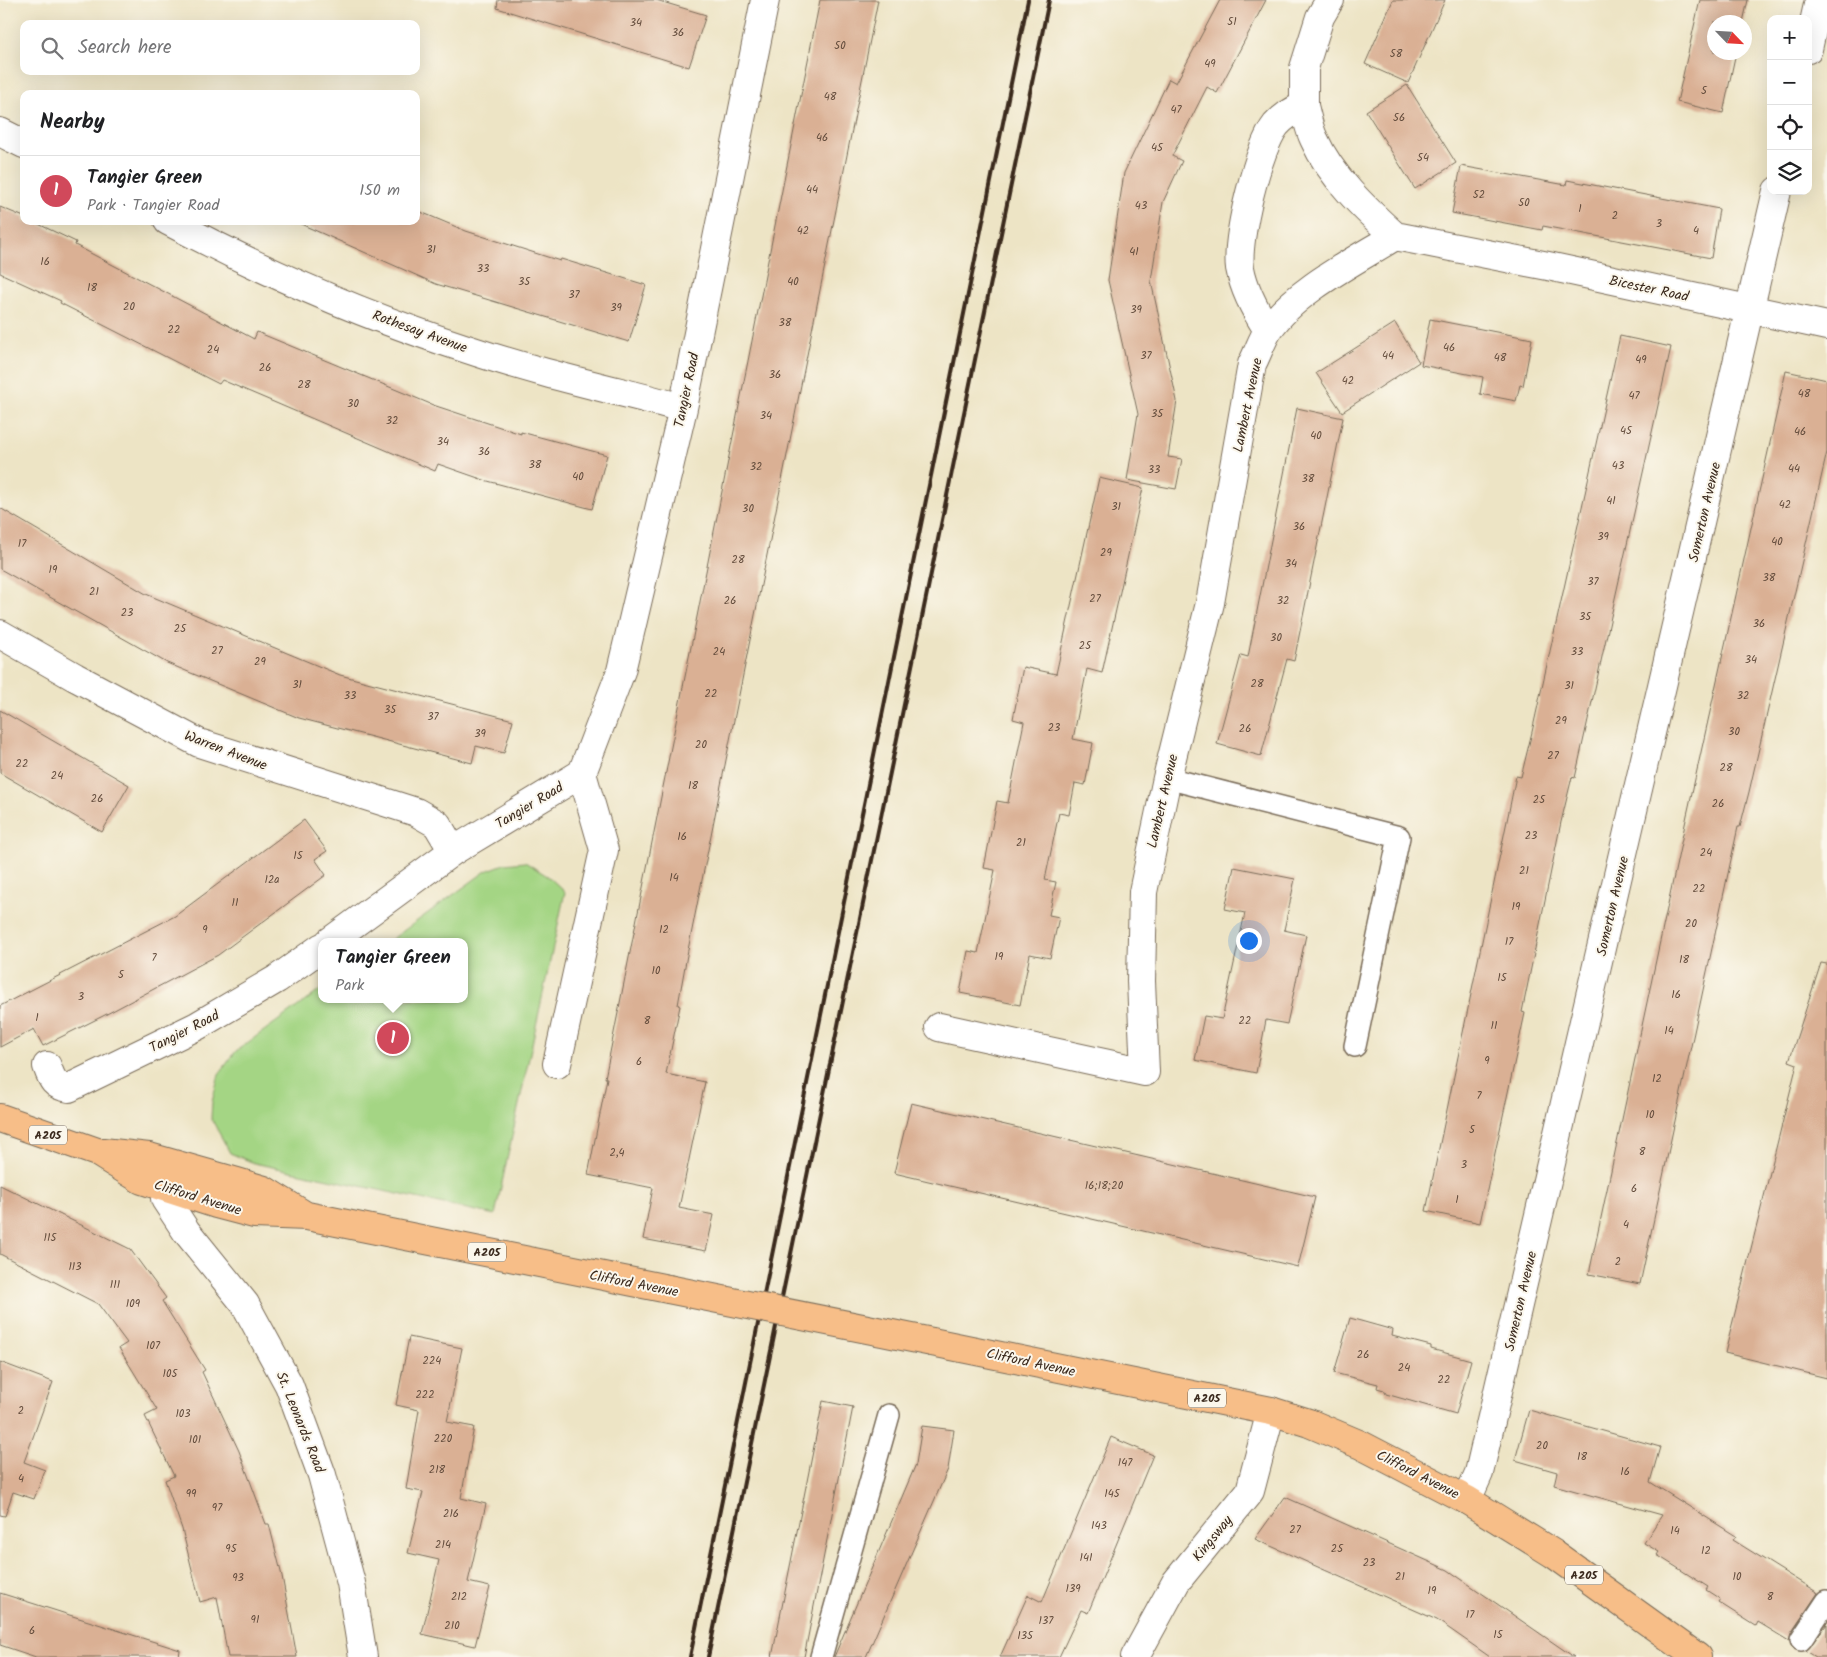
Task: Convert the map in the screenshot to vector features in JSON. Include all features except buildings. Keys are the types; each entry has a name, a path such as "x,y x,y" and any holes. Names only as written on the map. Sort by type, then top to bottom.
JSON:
{"highway":[{"name":"Clifford Avenue","path":"0,1118 97,1152 142,1180 254,1214 307,1216 1271,1411 1310,1423 1361,1445 1467,1500 1554,1554 1697,1657"},
{"name":"Clifford Avenue","path":"97,1152 149,1157 264,1190 307,1216"}],"street":[{"name":"Tangier Road","path":"333,938 453,851 582,773 621,671 683,408 765,0"},
{"path":"1330,0 1320,16 1304,68 1304,106 1314,139 1330,166 1351,193 1395,236"},
{"path":"1812,31 1819,0"},
{"path":"1268,330 1258,314 1240,268 1240,236 1246,206 1264,152 1276,126 1293,111 1304,106"},
{"path":"0,132 20,142"},
{"path":"1751,311 1776,195"},
{"name":"Rothesay Avenue","path":"176,225 271,272 374,316 468,350 683,408"},
{"name":"Bicester Road","path":"1395,236 1548,266 1827,326"},
{"name":"Lambert Avenue","path":"939,1027 1145,1072 1141,981 1143,892 1167,778 1210,603 1252,364 1268,330 1282,314 1307,293 1395,236"},
{"name":"Somerton Avenue","path":"1467,1500 1479,1473 1751,311"},
{"name":"Warren Avenue","path":"0,634 75,677 199,743 416,812 437,824 453,851"},
{"path":"557,1064 604,850 582,773"},
{"name":"Tangier Road","path":"46,1066 52,1080 58,1086 69,1088 197,1026 277,978 318,950"},
{"name":"St. Leonards Road","path":"166,1188 165,1199 186,1230 245,1304 288,1385 322,1475 351,1583 363,1657"},
{"name":"Kingsway","path":"1135,1657 1176,1582 1250,1490 1271,1411"}],"lane":[{"path":"1167,778 1399,837 1355,1046"},
{"path":"821,1657 889,1415"},
{"path":"1801,1640 1827,1601"}],"green space":[{"path":"525,862 549,877 565,892 495,1215 254,1163 230,1153 211,1118 212,1102 219,1074 236,1051 318,992 318,1003 468,1003 468,938 394,938 486,871 504,864"}],"railway":[{"path":"690,1657 1028,0"},
{"path":"708,1657 1049,0"}],"place":[{"name":"Tangier Green","path":"393,1038"}]}
